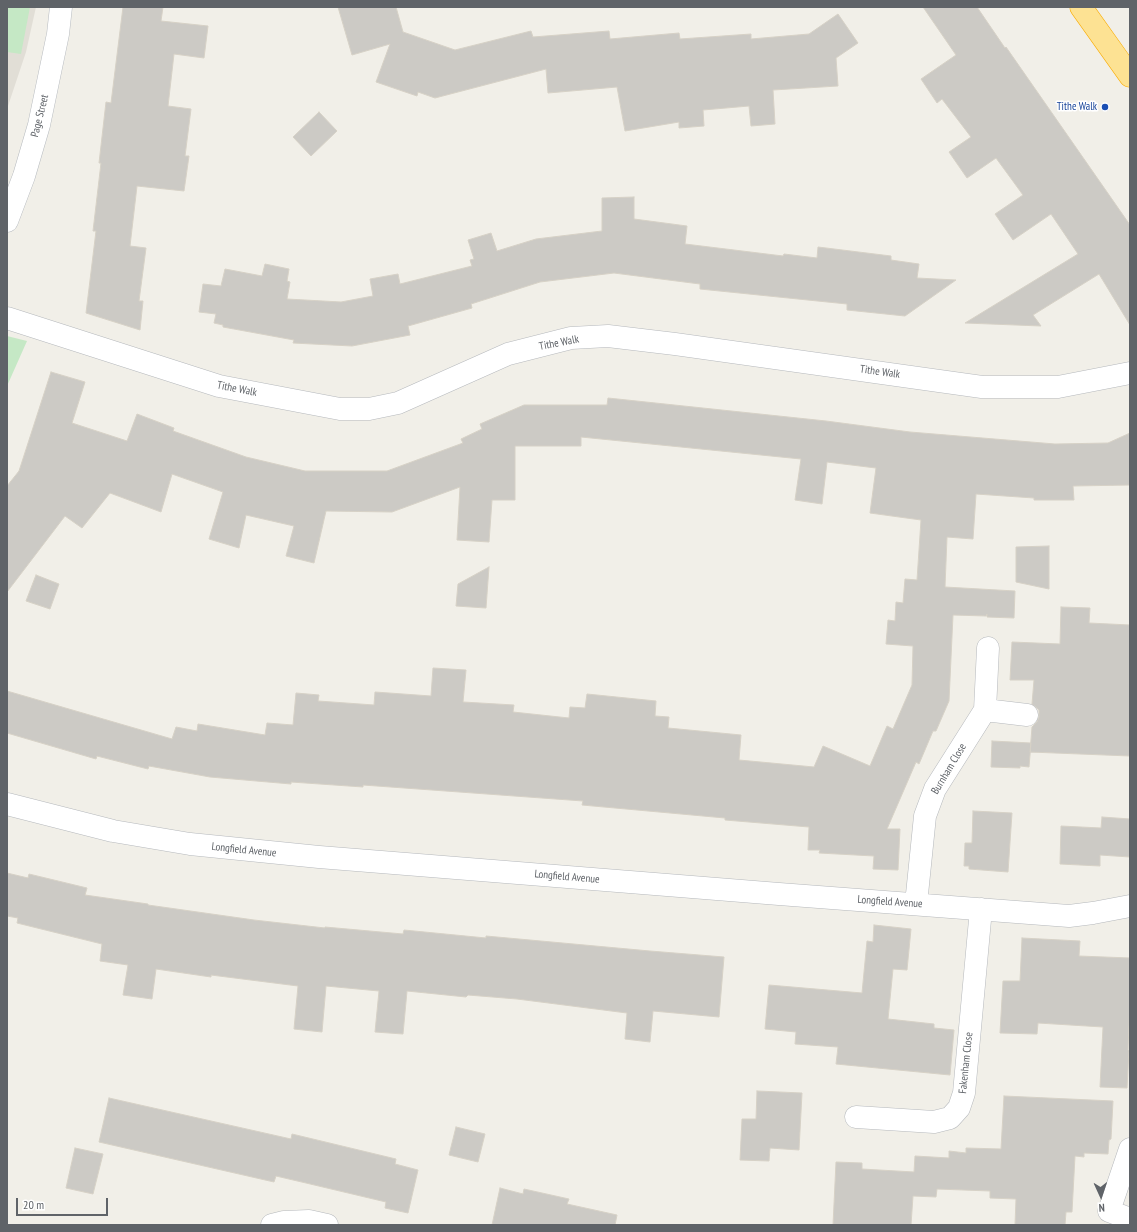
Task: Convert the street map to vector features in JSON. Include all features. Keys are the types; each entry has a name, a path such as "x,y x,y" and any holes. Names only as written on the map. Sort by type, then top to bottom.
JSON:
{"highway":[{"path":"1081,7 1130,76"}],"street":[{"name":"Page Street","path":"7,222 24,176 39,126 56,41 61,7"},
{"name":"Tithe Walk","path":"7,318 219,386 340,409 370,409 398,403 508,354 571,338 608,336 982,387 1058,387 1130,373"},
{"name":"Burnham Close","path":"916,904 925,816 935,789 985,710 988,648"},
{"path":"985,710 1027,714"},
{"name":"Longfield Avenue","path":"7,804 114,831 190,844 327,858 1069,916 1130,906"},
{"name":"Fakenham Close","path":"856,1116 934,1122 950,1118 960,1108 964,1093 981,909"},
{"path":"1130,1149 1109,1211 1130,1218"},
{"path":"272,1225 284,1222 309,1221 327,1225"}],"shaded area":[{"path":"7,7 36,7 26,52 7,109"}],"green space":[{"path":"7,7 30,7 21,54 7,52"},
{"path":"7,336 27,341 7,386"}],"building":[{"path":"123,7 163,7 161,21 208,26 204,58 174,54 168,106 191,109 185,156 189,156 184,191 137,186 130,246 146,248 139,301 143,301 140,330 86,313 96,231 93,231 106,102 111,103"},
{"path":"338,7 396,7 403,32 455,50 531,31 533,37 609,31 610,39 679,33 680,39 751,34 751,39 809,34 838,14 858,43 836,58 838,86 773,90 775,124 751,126 749,106 703,110 704,126 679,128 679,122 625,131 617,87 548,93 546,69 435,98 418,92 417,96 376,82 390,44 352,55"},
{"path":"923,7 977,7 1130,225 1130,325 1099,274 1033,315 1041,326 965,323 1078,254 1051,214 1013,240 995,214 1023,195 996,158 967,178 949,152 971,137 942,99 937,103 921,79 956,55"},
{"path":"319,112 337,131 311,156 293,137"},
{"path":"634,197 634,219 687,226 685,244 783,256 784,254 817,258 818,247 891,256 891,260 919,264 917,278 956,280 905,316 847,310 847,304 700,289 700,284 614,273 540,282 471,304 472,308 408,326 410,335 352,346 293,343 294,340 223,327 223,325 214,323 216,314 199,312 203,284 221,286 225,269 262,276 265,264 289,269 287,281 290,282 287,299 341,302 373,296 370,279 398,274 400,284 472,266 470,260 474,259 468,240 491,233 497,251 536,239 602,231 602,198"},
{"path":"51,372 85,382 72,423 127,441 137,414 174,428 173,431 246,457 305,471 387,471 463,443 461,439 482,429 480,424 524,405 607,405 608,398 826,421 910,432 1055,444 1108,443 1130,433 1130,485 1073,486 1074,500 1034,500 1034,498 976,494 973,539 947,537 945,587 1015,591 1014,618 987,617 987,614 986,616 953,615 949,701 936,731 933,731 919,764 916,762 887,829 900,829 898,870 873,869 874,856 819,853 820,850 808,850 809,827 582,805 583,801 363,785 363,787 291,782 291,784 210,777 149,766 148,769 97,756 96,759 7,733 7,691 172,739 176,727 197,731 198,724 265,735 267,723 293,725 296,693 319,695 318,701 374,705 375,692 431,696 433,668 466,670 463,702 514,705 513,712 569,718 570,707 585,708 587,694 656,701 655,716 669,717 668,728 741,735 739,760 814,767 823,746 870,766 887,726 893,729 912,685 913,646 886,644 888,620 895,621 896,602 903,603 905,579 917,580 921,520 870,513 876,468 827,462 822,504 795,500 801,459 581,437 581,446 515,446 515,500 492,500 489,542 457,540 460,487 392,512 326,511 314,563 286,556 294,526 246,515 239,548 209,539 223,492 172,474 161,512 110,493 82,528 65,516 7,592 7,486 19,471"},
{"path":"1049,546 1049,589 1016,582 1016,547"},
{"path":"489,567 486,608 456,606 458,584"},
{"path":"36,575 59,584 50,609 26,601"},
{"path":"1061,607 1090,608 1089,623 1130,625 1130,756 1030,752 1032,727 1037,722 1039,710 1032,704 1034,680 1010,680 1012,642 1060,644"},
{"path":"992,741 1031,743 1029,767 991,767"},
{"path":"973,811 1012,813 1008,872 969,869 969,866 964,866 965,843 972,843"},
{"path":"1102,817 1130,819 1130,857 1100,855 1100,866 1060,864 1061,826 1101,828"},
{"path":"7,873 28,878 29,874 87,888 85,895 254,920 325,928 403,934 404,930 724,957 719,1017 653,1011 650,1042 625,1039 627,1013 517,999 468,995 466,997 407,991 403,1034 375,1032 379,991 326,986 322,1032 294,1029 298,986 211,975 211,977 156,969 152,999 123,995 128,965 100,961 102,944 17,923 18,918 7,916"},
{"path":"874,925 911,929 907,970 893,969 888,1019 934,1024 934,1028 954,1030 950,1075 836,1064 838,1047 795,1044 796,1032 765,1029 769,985 862,993 867,941 873,942"},
{"path":"1022,938 1080,941 1079,956 1130,958 1127,1088 1100,1087 1103,1027 1038,1023 1037,1034 1000,1033 1003,981 1020,981"},
{"path":"757,1091 802,1093 799,1150 770,1148 769,1161 740,1160 742,1119 756,1119"},
{"path":"1004,1096 1113,1101 1111,1139 1109,1140 1108,1154 1084,1153 1084,1157 1075,1156 1072,1212 1066,1212 1065,1225 1015,1225 1016,1199 990,1198 990,1191 937,1189 936,1197 913,1196 911,1225 833,1225 836,1162 862,1163 862,1169 914,1172 915,1156 949,1158 949,1151 966,1153 966,1148 1001,1149"},
{"path":"109,1098 291,1139 292,1134 396,1159 395,1164 418,1170 408,1213 385,1208 386,1202 276,1176 274,1182 99,1142"},
{"path":"456,1127 485,1134 478,1162 449,1155"},
{"path":"75,1148 103,1154 93,1194 66,1188"},
{"path":"500,1188 523,1194 524,1189 569,1199 567,1204 617,1215 615,1225 492,1225"}],"place":[{"name":"Tithe Walk","path":"1105,107"}]}
